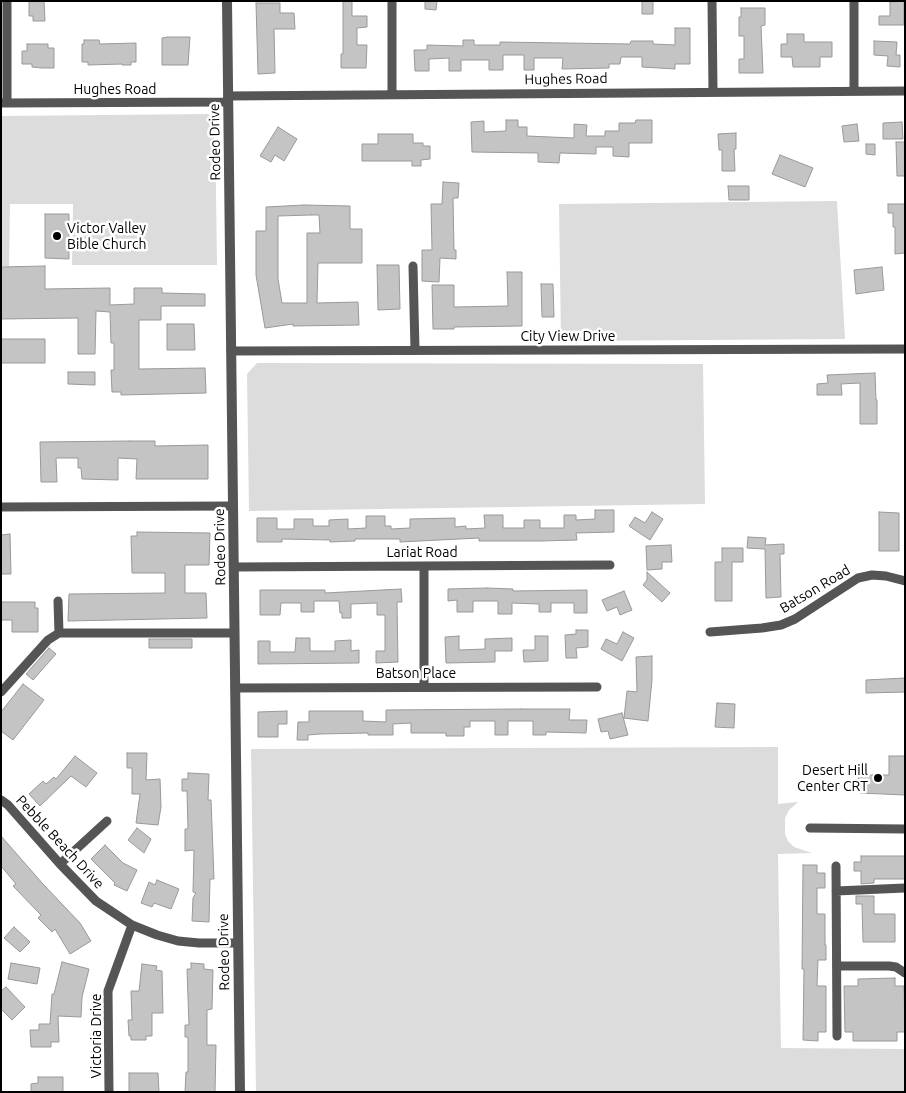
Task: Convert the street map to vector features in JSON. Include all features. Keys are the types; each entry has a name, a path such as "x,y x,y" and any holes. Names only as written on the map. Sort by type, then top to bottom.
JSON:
{"street":[{"path":"4,103 7,1"},
{"name":"Rodeo Drive","path":"227,1 240,1092"},
{"path":"392,1 392,94"},
{"path":"712,1 713,91"},
{"path":"854,1 854,90"},
{"name":"Hughes Road","path":"4,103 392,94 905,91"},
{"path":"413,266 415,350"},
{"name":"City View Drive","path":"231,351 905,349"},
{"path":"1,507 233,506"},
{"name":"Lariat Road","path":"234,567 610,565"},
{"path":"424,566 424,687"},
{"name":"Batson Road","path":"710,632 780,625 795,619 858,578 872,575 886,576 905,581"},
{"path":"58,601 59,633"},
{"path":"1,692 48,640 59,633 234,633"},
{"name":"Batson Place","path":"235,688 596,687"},
{"name":"Pebble Beach Drive","path":"1,800 8,804 60,864 96,901 132,925 178,941 238,943"},
{"path":"60,864 107,821"},
{"path":"810,828 905,829"},
{"path":"836,866 837,1036"},
{"path":"836,890 905,888"},
{"name":"Victoria Drive","path":"109,1092 108,991 132,925"},
{"path":"837,966 889,966 896,967 905,974"}],"shaded area":[{"path":"208,114 215,122 217,265 72,265 73,204 10,204 9,266 1,266 1,116"},
{"path":"837,201 845,339 561,341 559,204"},
{"path":"257,363 703,364 705,504 249,511 247,374"},
{"path":"778,747 778,804 798,802 789,810 785,818 785,834 788,841 794,847 812,853 778,854 781,1048 905,1049 905,1092 256,1092 251,749"}],"building":[{"path":"29,1 44,1 45,21 33,21 33,16 29,16"},
{"path":"343,1 352,1 352,16 367,16 367,27 357,28 357,45 367,45 366,68 341,68 341,54 343,54"},
{"path":"425,1 437,1 436,10 425,9"},
{"path":"642,1 653,1 653,14 642,14"},
{"path":"904,1 904,25 879,25 879,16 890,16 890,2"},
{"path":"256,3 280,3 280,13 294,13 295,29 274,29 275,73 258,74"},
{"path":"741,8 765,8 765,25 761,26 763,73 739,73 739,59 744,59 744,36 739,36"},
{"path":"675,28 690,28 690,64 675,64 675,69 642,67 642,57 621,57 620,64 609,64 609,68 562,69 563,58 534,58 534,70 524,70 524,55 503,55 503,70 489,70 489,60 461,60 461,71 449,71 449,58 429,59 429,71 415,71 414,50 427,50 427,45 463,46 463,40 474,40 474,45 500,45 500,42 630,44 631,41 653,41 653,44 675,45"},
{"path":"787,34 804,34 804,42 832,42 832,57 820,57 820,67 793,67 792,57 781,57 781,44 787,44"},
{"path":"190,37 188,65 162,65 162,38"},
{"path":"84,40 99,40 100,44 136,43 136,62 131,62 131,65 88,65 88,62 82,62 82,44 84,44"},
{"path":"874,41 897,42 896,55 900,55 900,67 887,66 888,56 874,55"},
{"path":"27,44 48,44 48,48 54,48 54,68 32,67 32,64 22,64 22,51 27,51"},
{"path":"506,120 518,120 518,127 527,127 527,136 574,138 574,124 587,125 586,136 605,136 605,131 619,131 619,123 652,120 652,143 629,143 629,157 613,156 613,147 596,147 596,154 560,153 559,163 538,162 538,153 472,152 471,122 484,121 484,132 506,131"},
{"path":"902,122 903,139 883,139 883,123"},
{"path":"857,124 859,141 844,142 842,126"},
{"path":"278,127 297,139 284,161 275,155 271,162 260,156"},
{"path":"736,133 736,149 734,149 735,171 722,171 722,150 719,150 718,134"},
{"path":"378,134 413,134 413,143 423,143 423,146 430,146 430,159 421,160 421,166 412,166 412,161 362,161 362,144 378,144"},
{"path":"896,142 905,142 905,176 897,176"},
{"path":"866,144 875,144 875,155 866,154"},
{"path":"780,155 813,168 805,187 772,174"},
{"path":"443,182 459,183 458,198 453,198 454,250 456,250 456,259 440,258 439,282 422,281 422,250 432,250 431,204 442,204"},
{"path":"728,186 749,186 749,200 729,200"},
{"path":"888,204 905,204 905,253 895,254 895,227 893,227 893,213 888,213"},
{"path":"304,205 350,206 350,229 362,229 362,263 318,263 317,303 358,302 359,325 293,326 293,324 265,328 256,275 256,231 266,231 266,207","holes":["319,215 320,233 307,233 307,303 282,303 278,279 278,216"]},
{"name":"Victor Valley Bible Church","path":"45,214 69,214 69,259 45,258"},
{"path":"377,265 399,265 400,309 378,310"},
{"path":"45,266 45,289 110,288 110,305 134,304 134,288 162,288 162,293 205,294 205,306 161,306 161,320 139,320 139,369 205,368 206,393 121,395 121,392 112,392 111,370 114,370 114,343 111,343 110,312 96,311 95,354 78,354 78,318 1,319 1,267"},
{"path":"882,267 884,290 856,294 854,270"},
{"path":"507,272 522,272 522,326 433,329 432,285 454,285 454,307 508,306"},
{"path":"541,284 553,284 554,317 542,317"},
{"path":"167,324 194,324 195,350 167,350"},
{"path":"1,339 45,339 45,363 1,363"},
{"path":"68,372 95,372 95,385 68,384"},
{"path":"875,373 877,424 860,424 860,383 841,384 842,395 817,395 817,384 828,383 827,375"},
{"path":"155,441 155,446 208,445 208,479 136,479 137,459 118,458 118,480 82,479 81,468 78,468 78,458 56,458 57,482 41,482 40,442"},
{"path":"595,510 614,510 614,532 576,533 577,540 479,541 479,538 400,542 400,539 355,539 355,541 330,542 330,540 282,539 282,542 257,542 257,518 277,518 277,529 294,529 294,519 313,519 313,526 329,526 329,520 348,519 348,529 366,528 366,516 385,516 385,526 391,526 391,529 410,528 410,519 455,518 455,527 466,526 466,529 485,528 484,515 503,515 503,528 524,528 524,520 540,520 540,528 564,528 564,515 576,515 576,520 595,519"},
{"path":"652,512 663,519 650,540 629,526 635,517 645,523"},
{"path":"879,512 899,513 899,551 879,551"},
{"path":"137,532 210,533 209,565 185,565 185,593 206,593 207,618 68,621 69,594 165,593 165,573 132,573 131,536 137,536"},
{"path":"10,534 11,574 1,574 1,535"},
{"path":"748,537 766,538 765,545 784,544 784,554 780,554 781,597 766,598 765,549 747,548"},
{"path":"671,545 672,562 662,562 662,569 647,570 646,546"},
{"path":"722,548 743,548 743,562 732,562 732,601 715,601 715,562 722,562"},
{"path":"647,572 670,593 662,602 643,585 647,580"},
{"path":"401,589 402,602 397,602 398,662 376,663 376,651 385,651 385,615 377,615 377,603 351,604 351,618 342,618 339,601 314,601 314,612 301,612 301,603 281,603 280,615 260,615 260,590 325,590 325,593"},
{"path":"448,589 513,589 513,591 587,590 587,613 574,613 574,603 551,603 551,612 539,612 539,604 512,603 512,614 498,614 498,601 473,601 473,612 457,612 457,600 448,601"},
{"path":"624,591 632,610 620,615 617,607 607,611 602,600"},
{"path":"1,602 35,602 35,608 38,608 38,632 12,632 12,620 1,620"},
{"path":"576,630 588,630 588,647 576,648 577,658 566,658 565,635 576,634"},
{"path":"623,632 634,638 622,661 601,649 606,639 617,644"},
{"path":"459,636 459,650 485,649 485,639 512,638 512,651 495,651 495,662 446,663 445,637"},
{"path":"535,636 548,636 548,661 524,662 523,650 535,650"},
{"path":"296,638 310,638 310,651 335,651 335,641 351,640 351,651 359,650 359,663 258,664 258,641 270,641 270,652 295,652"},
{"path":"149,639 192,639 192,648 149,648"},
{"path":"49,648 56,654 33,680 26,674"},
{"path":"652,656 648,721 624,718 627,691 637,692 636,657"},
{"path":"905,678 905,692 866,693 866,680"},
{"path":"23,684 44,700 13,740 1,731 1,712"},
{"path":"717,703 735,704 734,728 715,727"},
{"path":"570,709 569,720 587,720 586,733 546,732 546,735 533,735 533,721 508,721 508,735 495,735 495,721 470,721 470,727 464,727 464,736 446,736 446,733 411,733 411,723 393,724 393,735 368,735 368,733 320,734 308,735 308,740 297,740 298,722 309,722 309,711 363,711 363,721 386,722 386,710"},
{"path":"287,711 287,724 278,724 278,737 258,737 258,712"},
{"path":"622,713 628,735 610,739 608,731 601,732 598,719"},
{"path":"127,753 147,753 146,780 160,779 161,807 158,825 136,823 140,794 132,794 132,768 127,768"},
{"path":"75,756 97,773 86,787 71,776 40,806 29,794 43,781 46,784 54,777 56,779"},
{"name":"Desert Hill Center CRT","path":"889,756 905,756 905,795 860,793 858,775 889,775"},
{"path":"188,773 209,774 208,800 211,800 214,879 210,879 209,922 192,921 193,898 196,893 193,892 194,850 185,851 185,829 188,829 187,791 182,791 182,779 188,779"},
{"path":"137,828 151,839 144,853 128,840"},
{"path":"1,836 80,923 91,941 70,954 55,929 52,932 38,918 41,915 13,886 16,884 1,866"},
{"path":"105,845 123,863 137,870 127,891 114,885 115,883 91,859"},
{"path":"861,856 905,856 905,879 874,879 874,883 861,884 861,871 854,871 854,862 861,862"},
{"path":"803,865 817,865 817,873 825,873 825,888 817,888 817,914 825,914 826,960 818,960 817,986 826,986 826,1032 818,1032 818,1041 803,1040"},
{"path":"157,880 179,889 171,909 154,903 152,907 141,903 149,882 155,885"},
{"path":"856,896 874,896 874,914 895,914 895,942 863,942 862,904 856,904"},
{"path":"14,927 30,942 20,952 4,938"},
{"path":"62,962 89,969 82,997 81,1017 58,1016 59,1042 51,1042 51,1047 31,1047 30,1030 39,1030 39,1024 50,1024 52,994 54,994"},
{"path":"11,963 40,968 37,984 8,979"},
{"path":"191,963 204,964 204,969 213,970 212,1009 207,1010 207,1045 216,1045 215,1092 185,1092 186,1072 188,1072 188,1037 185,1037 185,1025 189,1025 187,969 191,969"},
{"path":"142,964 157,966 156,970 162,971 163,1013 152,1013 152,1036 146,1036 146,1040 131,1040 128,1020 132,1020 131,991 139,991"},
{"path":"895,978 895,986 904,986 905,1032 897,1032 897,1041 853,1041 853,1032 845,1032 844,986 858,986 858,979"},
{"path":"6,987 25,1007 12,1020 1,1009 1,991"},
{"path":"129,1073 158,1073 159,1092 129,1092"},
{"path":"38,1077 63,1077 63,1092 31,1092 31,1084 38,1083"}],"place":[{"name":"Victor Valley Bible Church","path":"57,236"},
{"name":"Desert Hill Center CRT","path":"878,778"}]}
